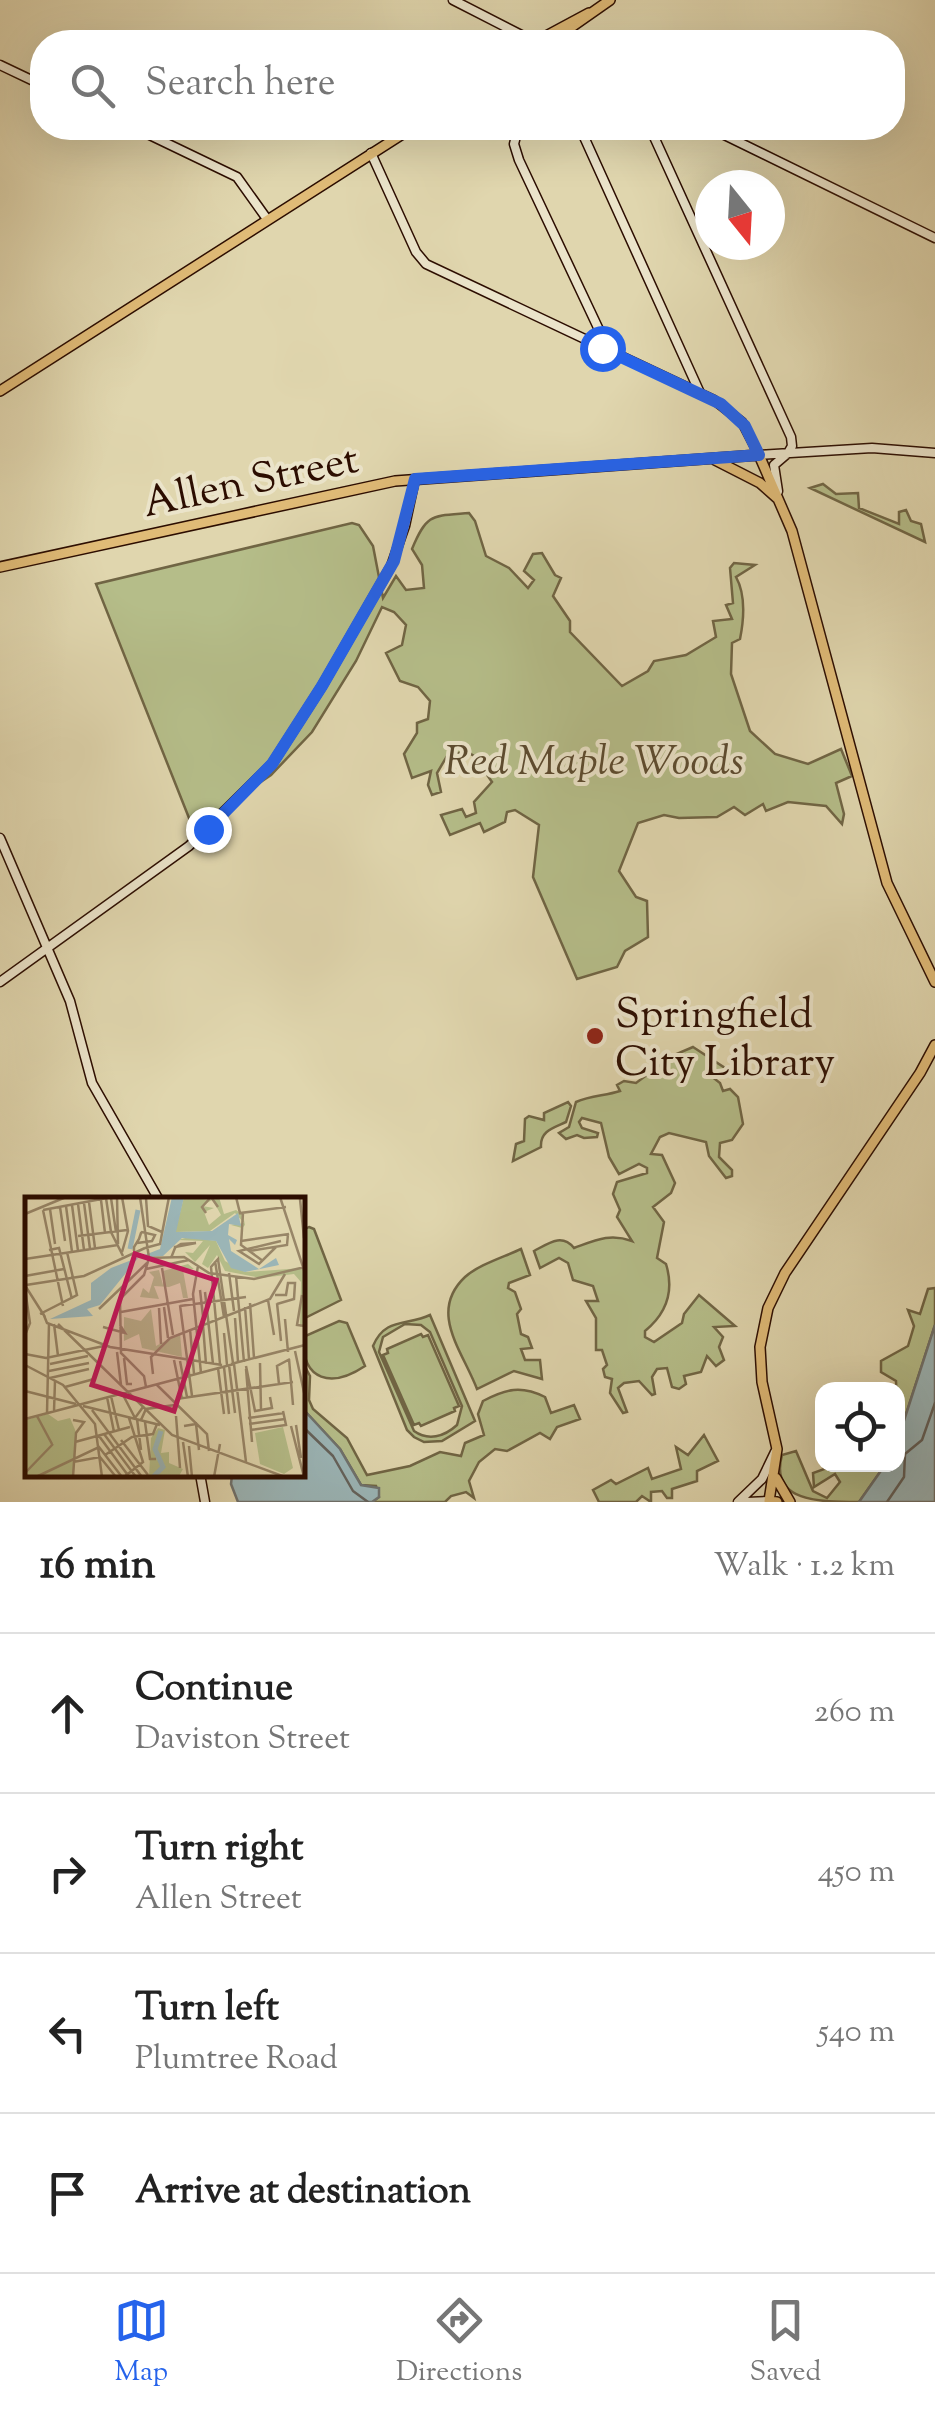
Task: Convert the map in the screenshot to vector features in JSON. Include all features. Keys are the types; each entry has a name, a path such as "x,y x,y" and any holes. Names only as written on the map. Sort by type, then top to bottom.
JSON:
{"main road":[{"path":"570,30 610,0"},
{"path":"555,30 592,12"},
{"path":"0,391 392,140"},
{"path":"759,455 794,536 884,876 935,982"},
{"name":"Allen Street","path":"0,567 391,481 759,455"},
{"path":"712,459 760,483 780,500"},
{"path":"778,1502 769,1501 777,1448 760,1368 762,1330 770,1301 935,1045"},
{"path":"774,1476 790,1502"}],"street":[{"path":"453,0 512,30"},
{"path":"0,65 30,79"},
{"path":"160,140 237,177 267,220"},
{"path":"516,140 519,160 609,351"},
{"path":"585,140 700,392"},
{"path":"655,140 791,437 788,453 773,468 780,500"},
{"path":"735,140 935,238"},
{"path":"370,153 416,252 426,264 700,392 735,415 759,455"},
{"path":"584,340 596,327"},
{"path":"679,383 691,372"},
{"name":"Allen Street","path":"759,455 872,448 935,450"},
{"path":"0,982 189,846 272,764 391,566 415,479"},
{"path":"0,838 70,1001 92,1083 157,1197"},
{"path":"738,1502 762,1479 777,1448"},
{"path":"201,1477 205,1502"},
{"path":"746,1502 769,1501"}],"green space":[{"path":"823,484 836,494 858,493 859,508 899,524 899,512 906,510 911,521 921,524 925,542 810,488"},
{"name":"Red Maple Woods","path":"469,513 486,556 509,568 528,588 534,580 524,571 533,554 542,553 561,578 553,596 570,621 570,632 622,686 648,671 654,661 686,655 716,637 713,621 732,619 726,605 733,603 730,568 734,563 755,565 736,577 743,615 740,639 732,643 731,674 750,731 775,754 808,764 841,749 852,776 836,783 844,814 842,824 826,806 788,802 766,811 763,804 745,815 734,807 717,817 664,815 638,823 619,871 636,897 647,901 648,937 625,951 617,967 577,979 533,877 539,825 515,810 507,812 505,822 484,832 480,823 450,835 441,815 462,809 466,817 476,813 474,802 492,782 466,751 447,756 437,773 441,792 432,795 428,785 431,771 412,778 404,754 417,733 417,723 428,719 430,701 418,687 400,681 386,653 402,645 406,625 394,612 382,607 356,661 312,732 271,775 193,828 96,584 352,523 359,525 373,546 383,598 396,576 406,590 424,588 422,565 412,549 427,523 439,516"},
{"path":"693,1047 728,1070 721,1076 713,1072 711,1076 723,1091 730,1089 738,1097 743,1124 732,1140 720,1143 719,1157 732,1170 732,1176 726,1178 709,1156 706,1142 669,1133 660,1137 651,1154 662,1155 675,1183 671,1193 653,1207 664,1222 657,1258 666,1264 669,1292 645,1337 654,1342 682,1323 699,1295 735,1326 714,1327 723,1337 719,1347 724,1360 716,1366 707,1356 701,1372 684,1376 686,1384 679,1389 672,1387 667,1368 657,1369 652,1377 655,1394 639,1381 624,1383 618,1388 627,1412 623,1413 610,1393 612,1379 605,1377 603,1369 607,1365 602,1350 596,1350 596,1318 586,1301 598,1301 593,1286 573,1280 568,1263 559,1258 540,1268 534,1251 560,1240 574,1248 610,1238 632,1241 617,1217 620,1210 613,1194 617,1182 647,1173 647,1168 639,1164 619,1174 609,1157 601,1123 582,1118 579,1122 582,1128 598,1133 597,1137 577,1135 566,1139 559,1133 569,1127 576,1102 620,1091 617,1085 624,1081 636,1083 674,1055"},
{"path":"568,1102 571,1106 566,1122 545,1134 541,1147 513,1161 516,1144 524,1141 525,1119 529,1116 544,1120 544,1113"},
{"path":"305,1229 314,1229 341,1300 305,1318"},
{"path":"521,1249 530,1275 509,1283 508,1288 515,1292 521,1309 517,1314 521,1334 528,1337 532,1348 521,1349 525,1360 540,1360 542,1379 514,1371 477,1389 452,1332 449,1304 454,1290 470,1273"},
{"path":"935,1288 935,1325 905,1417 905,1382 896,1382 881,1372 881,1361 908,1346 914,1326 908,1310 920,1314 928,1289"},
{"path":"430,1315 475,1421 442,1441 424,1442 407,1430 373,1346 390,1326","holes":["405,1324 421,1325 430,1332 462,1406 457,1425 436,1436 414,1431 379,1352 383,1337"]},
{"path":"339,1321 347,1323 365,1366 341,1377 321,1377 308,1364 305,1336"},
{"path":"421,1334 428,1335 459,1406 421,1426 414,1425 383,1355 388,1353 387,1349"},
{"path":"305,1367 310,1376 309,1400 313,1409 347,1438 367,1475 410,1466 440,1452 461,1456 465,1443 484,1435 478,1414 483,1401 506,1391 528,1391 545,1397 551,1413 574,1405 580,1419 557,1427 550,1439 540,1433 507,1451 495,1449 479,1462 469,1481 474,1498 466,1492 445,1502 372,1502 379,1497 376,1486 361,1485 340,1449 305,1411"},
{"path":"704,1435 718,1461 697,1471 697,1481 672,1489 672,1498 662,1491 651,1492 651,1502 642,1496 636,1502 599,1502 593,1490 611,1480 616,1484 648,1468 652,1479 681,1469 676,1447 688,1455"},
{"path":"796,1451 813,1491 827,1498 840,1482 835,1474 814,1487 813,1473 880,1472 859,1502 814,1500 790,1491 783,1482 782,1455"}],"water":[{"path":"935,1325 935,1502 859,1502 880,1472 905,1472 905,1417"},
{"path":"305,1411 340,1449 361,1485 379,1488 379,1497 372,1502 238,1502 232,1477 305,1477"}],"place":[{"name":"Springfield City Library","path":"595,1036"}],"route":[{"path":"208,829 272,764 322,686 394,561 415,479 759,455 745,426 721,404 602,348"}]}
